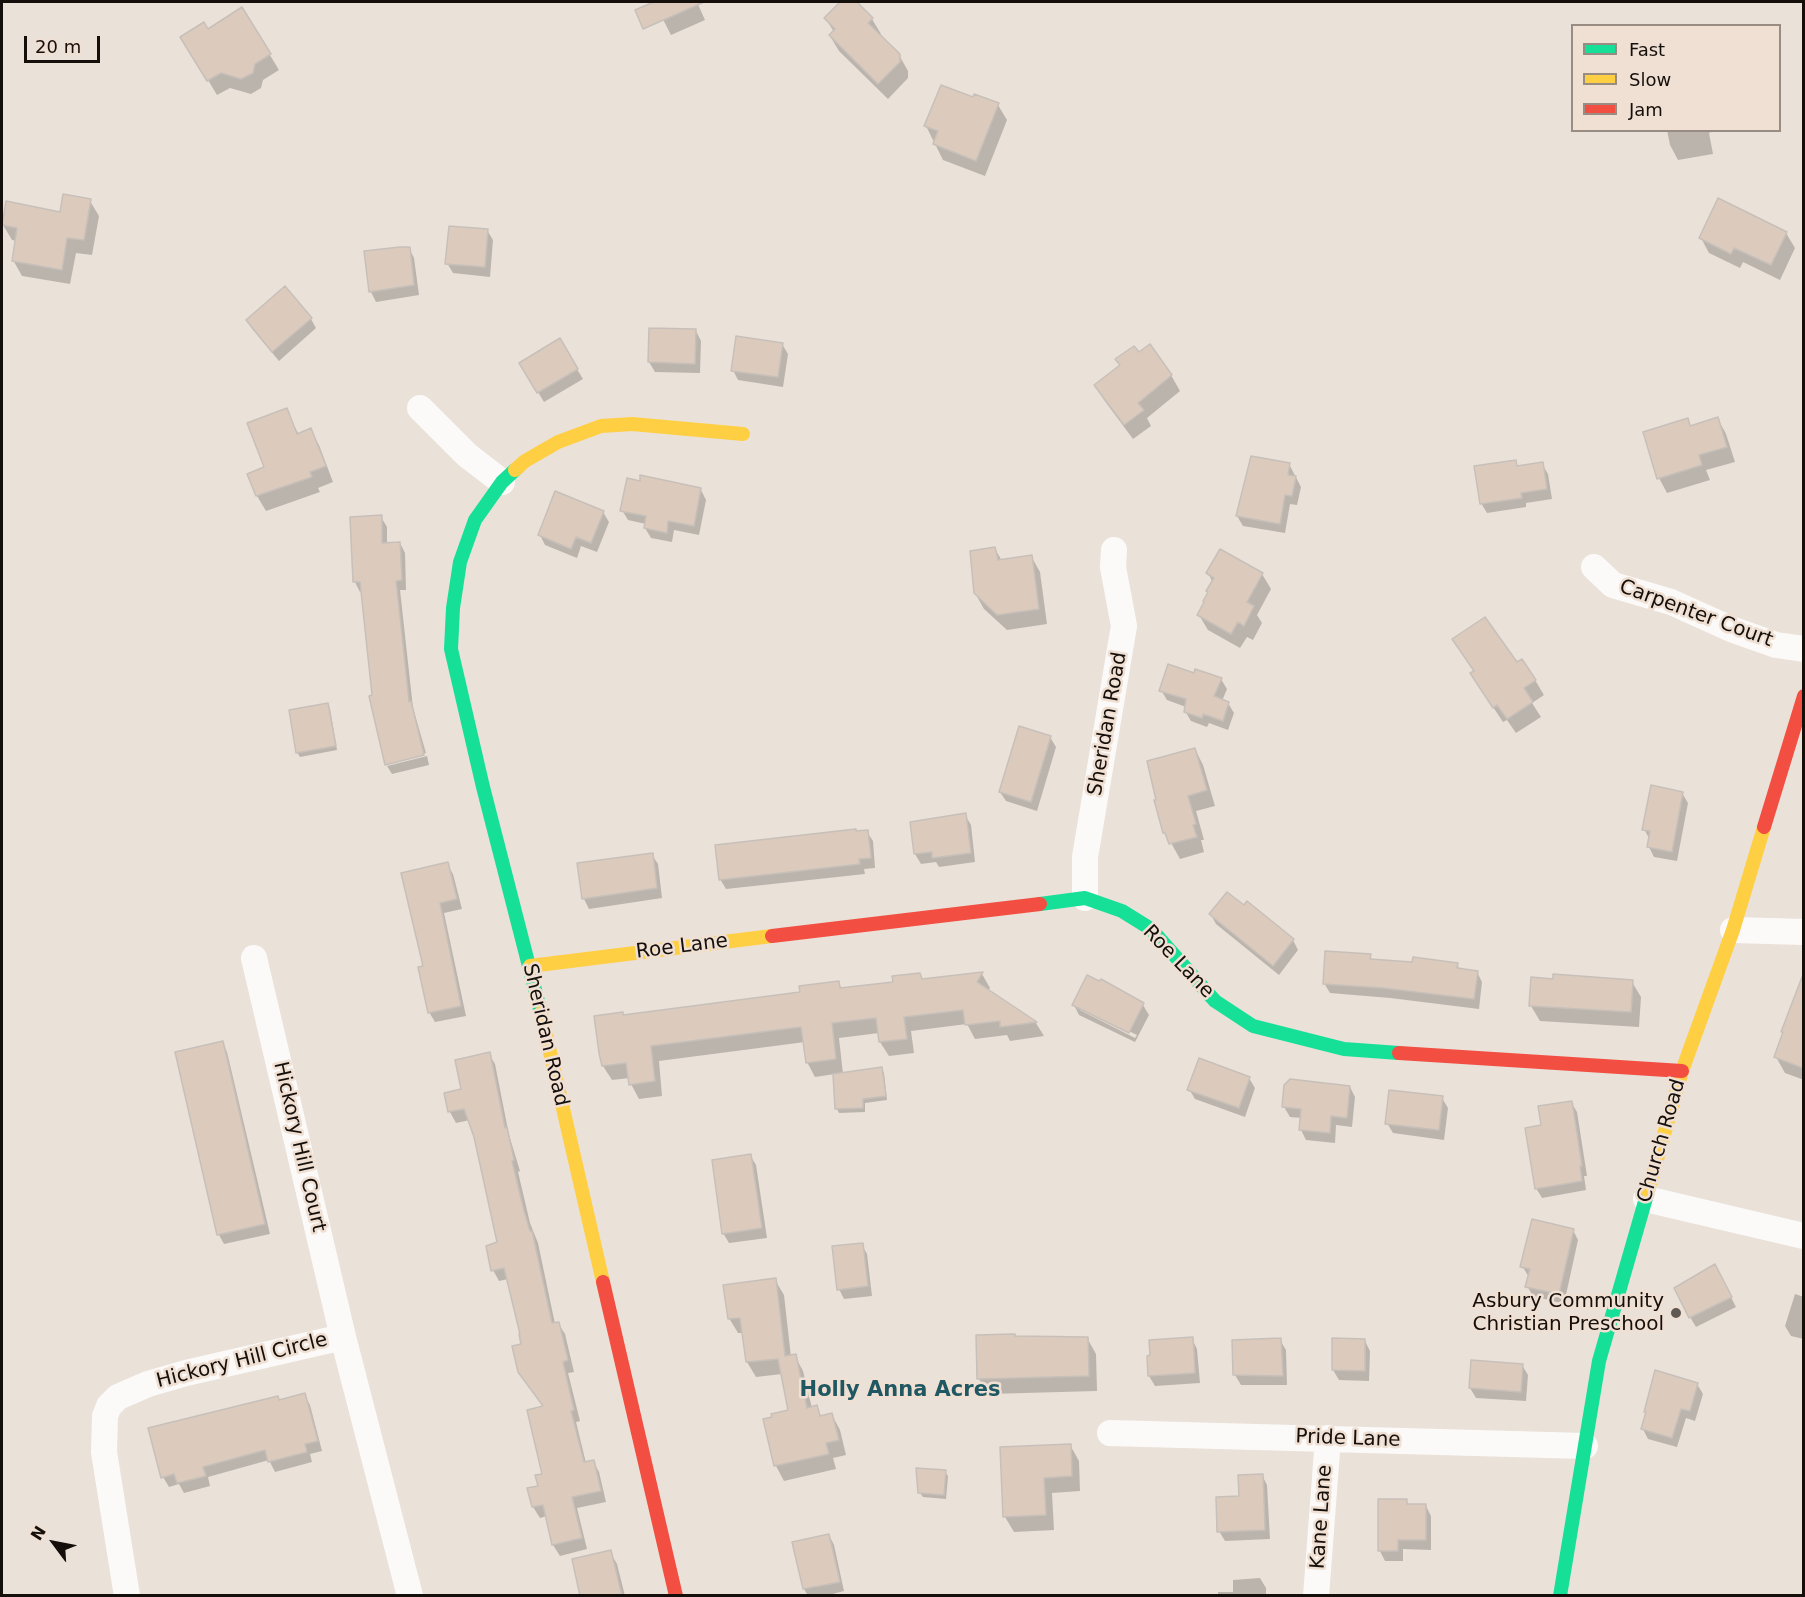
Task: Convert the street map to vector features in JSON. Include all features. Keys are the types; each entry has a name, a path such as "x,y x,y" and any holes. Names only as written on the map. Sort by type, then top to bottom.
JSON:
{"street":[{"path":"420,408 467,455 502,482"},
{"name":"Sheridan Road","path":"676,1596 530,966 483,787 451,649 453,608 460,562 475,520 502,482 525,461 558,442 602,426 632,424 743,434"},
{"name":"Sheridan Road","path":"1085,898 1085,857 1124,626 1113,567 1114,550"},
{"name":"Carpenter Court","path":"1593,567 1613,585 1671,602 1731,629 1776,645 1803,649"},
{"name":"Church Road","path":"1560,1596 1599,1361 1682,1071 1733,930 1803,696"},
{"name":"Roe Lane","path":"530,966 1085,898 1122,911 1151,929 1215,1001 1253,1026 1344,1049 1682,1071"},
{"path":"1733,930 1803,932"},
{"name":"Hickory Hill Court","path":"254,958 343,1337"},
{"path":"1646,1199 1803,1236"},
{"name":"Hickory Hill Circle","path":"128,1596 104,1452 105,1416 109,1406 118,1397 148,1384 343,1337 410,1596"},
{"name":"Pride Lane","path":"1110,1433 1585,1446"},
{"name":"Kane Lane","path":"1316,1596 1328,1438"}],"building":[{"path":"654,2 704,2 643,29 635,10"},
{"path":"840,2 857,2 873,18 868,23 900,54 900,62 878,84 829,35 835,29 824,18"},
{"path":"242,7 271,54 255,64 253,73 241,79 221,73 207,81 180,37 204,22 208,29"},
{"path":"941,85 973,97 974,94 999,103 976,161 933,144 938,131 924,126"},
{"path":"63,194 91,199 84,240 67,238 62,270 12,261 17,228 2,225 6,201 60,212"},
{"path":"1718,198 1787,232 1771,265 1734,248 1731,254 1699,238"},
{"path":"449,226 488,229 485,267 445,264"},
{"path":"410,247 414,285 369,292 364,251"},
{"path":"285,286 312,318 272,352 246,320"},
{"path":"649,328 696,329 695,364 648,362"},
{"path":"736,336 783,343 778,377 731,371"},
{"path":"560,338 578,369 537,393 519,363"},
{"path":"1150,344 1172,375 1138,403 1144,410 1124,425 1094,385 1120,365 1115,359 1134,346 1139,352"},
{"path":"287,408 297,434 311,428 326,466 310,472 312,477 256,496 247,474 264,467 247,423"},
{"path":"1718,417 1727,447 1699,455 1702,465 1657,479 1643,432 1688,418 1690,426"},
{"path":"1251,456 1290,463 1288,475 1296,476 1292,496 1285,495 1280,524 1236,516"},
{"path":"1516,460 1517,466 1543,462 1547,489 1521,493 1522,498 1480,504 1474,466"},
{"path":"640,475 701,488 694,526 668,521 667,533 644,528 646,516 620,511 627,478 640,481"},
{"path":"555,491 604,511 591,543 576,537 571,549 538,535"},
{"path":"382,515 382,543 400,542 402,580 396,581 409,702 411,701 424,755 385,765 369,696 372,695 360,582 353,582 350,517"},
{"path":"995,547 998,560 1032,555 1039,609 997,615 974,593 970,551"},
{"path":"1220,549 1263,573 1247,602 1254,606 1244,626 1238,622 1231,634 1197,615 1208,592 1206,591 1214,578 1206,573"},
{"path":"1485,617 1517,662 1522,659 1536,680 1524,688 1533,702 1507,719 1497,705 1493,708 1470,673 1474,671 1452,639"},
{"path":"1168,664 1194,673 1195,669 1222,678 1214,696 1229,702 1223,721 1203,714 1202,718 1184,712 1186,699 1159,691"},
{"path":"328,703 336,746 296,753 289,710"},
{"path":"1019,726 1051,736 1031,802 999,792"},
{"path":"1195,748 1207,790 1188,796 1196,824 1193,825 1197,837 1169,844 1163,833 1154,800 1156,800 1147,761"},
{"path":"1651,785 1683,792 1672,852 1647,847 1650,831 1642,830"},
{"path":"966,813 971,853 932,858 932,852 914,854 910,822"},
{"path":"856,829 856,831 868,830 871,858 859,859 860,864 719,880 715,845"},
{"path":"653,853 657,888 582,899 577,863"},
{"path":"448,862 457,899 440,903 461,1006 428,1013 418,967 423,966 401,873"},
{"path":"1227,892 1244,905 1247,901 1294,939 1273,966 1209,914"},
{"path":"1325,951 1371,954 1370,959 1412,962 1413,957 1458,963 1457,968 1478,971 1474,999 1383,988 1323,984"},
{"path":"983,972 977,982 1037,1022 1000,1027 1000,1021 965,1025 963,1010 904,1017 907,1039 879,1042 876,1018 832,1023 836,1059 806,1063 801,1027 651,1046 655,1081 629,1085 626,1063 602,1066 599,1053 594,1016 623,1012 623,1015 800,992 799,986 839,981 840,988 893,982 892,976 920,973 922,979"},
{"path":"1553,974 1633,980 1631,1012 1529,1006 1531,977 1553,979"},
{"path":"1087,975 1099,981 1101,979 1144,1003 1129,1033 1072,1005"},
{"path":"1803,977 1803,1068 1774,1057"},
{"path":"223,1041 265,1224 217,1235 175,1052"},
{"path":"490,1052 505,1128 507,1127 514,1160 512,1161 524,1211 530,1231 532,1231 552,1323 559,1322 568,1360 563,1362 574,1410 571,1411 584,1462 594,1460 601,1491 572,1497 582,1538 552,1545 543,1505 532,1507 527,1488 538,1486 535,1475 542,1474 527,1410 543,1406 518,1372 512,1346 521,1344 520,1334 504,1268 491,1271 486,1246 497,1242 474,1137 464,1109 448,1112 444,1093 461,1089 455,1060"},
{"path":"1199,1058 1250,1077 1239,1108 1187,1090"},
{"path":"882,1067 886,1096 863,1099 863,1108 835,1109 833,1074"},
{"path":"1290,1079 1350,1086 1347,1118 1331,1116 1330,1133 1299,1130 1301,1109 1282,1107 1284,1085"},
{"path":"1389,1090 1443,1096 1439,1130 1385,1124"},
{"path":"1572,1101 1582,1166 1580,1166 1582,1181 1535,1189 1525,1128 1541,1125 1538,1106"},
{"path":"751,1154 762,1228 722,1234 712,1160"},
{"path":"1532,1219 1574,1229 1559,1294 1525,1287 1530,1269 1520,1267"},
{"path":"863,1243 868,1286 837,1290 832,1246"},
{"path":"1715,1264 1732,1297 1689,1318 1674,1288"},
{"path":"776,1278 785,1356 796,1354 807,1408 817,1405 820,1416 832,1413 839,1440 826,1443 829,1454 774,1466 763,1419 772,1417 771,1414 788,1410 778,1359 746,1362 740,1318 728,1319 723,1285"},
{"path":"1015,1334 1015,1336 1088,1337 1089,1376 977,1379 976,1335"},
{"path":"1193,1337 1195,1373 1148,1376 1149,1340"},
{"path":"1281,1338 1283,1376 1233,1375 1232,1340"},
{"path":"1332,1338 1365,1339 1365,1371 1332,1370"},
{"path":"1471,1360 1523,1364 1521,1392 1469,1388"},
{"path":"1655,1370 1698,1383 1690,1411 1681,1409 1672,1438 1641,1429"},
{"path":"305,1393 318,1441 305,1444 307,1452 268,1462 265,1450 203,1467 206,1476 177,1483 174,1474 161,1478 148,1428 278,1396 279,1400"},
{"path":"1071,1444 1072,1476 1044,1478 1046,1515 1003,1517 1000,1447"},
{"path":"916,1468 946,1470 944,1495 918,1493"},
{"path":"1263,1474 1265,1530 1217,1532 1216,1497 1239,1496 1238,1475"},
{"path":"1378,1499 1407,1499 1407,1504 1426,1504 1426,1540 1398,1540 1398,1551 1378,1551"},
{"path":"829,1534 840,1582 803,1589 792,1542"},
{"path":"611,1550 622,1596 580,1596 572,1559"}],"traffic: fast":[{"path":"515,470 502,482 475,520 460,562 453,608 451,649 483,787 541,1013"},
{"path":"1040,904 1085,898 1122,911 1151,929 1215,1001 1253,1026 1344,1049 1399,1053"},
{"path":"1560,1596 1599,1361 1648,1191"}],"traffic: slow":[{"path":"515,470 525,461 558,442 601,426 632,424 743,434"},
{"path":"1648,1191 1682,1071 1733,930 1764,827"},
{"path":"530,966 772,936"},
{"path":"541,1013 603,1282"}],"traffic: jam":[{"path":"1764,827 1804,696"},
{"path":"772,936 1040,904"},
{"path":"1399,1053 1682,1071"},
{"path":"603,1282 676,1596"}],"place":[{"name":"Asbury Community Christian Preschool","path":"1676,1313"}],"district":[{"name":"Holly Anna Acres","path":"900,1391"}]}
